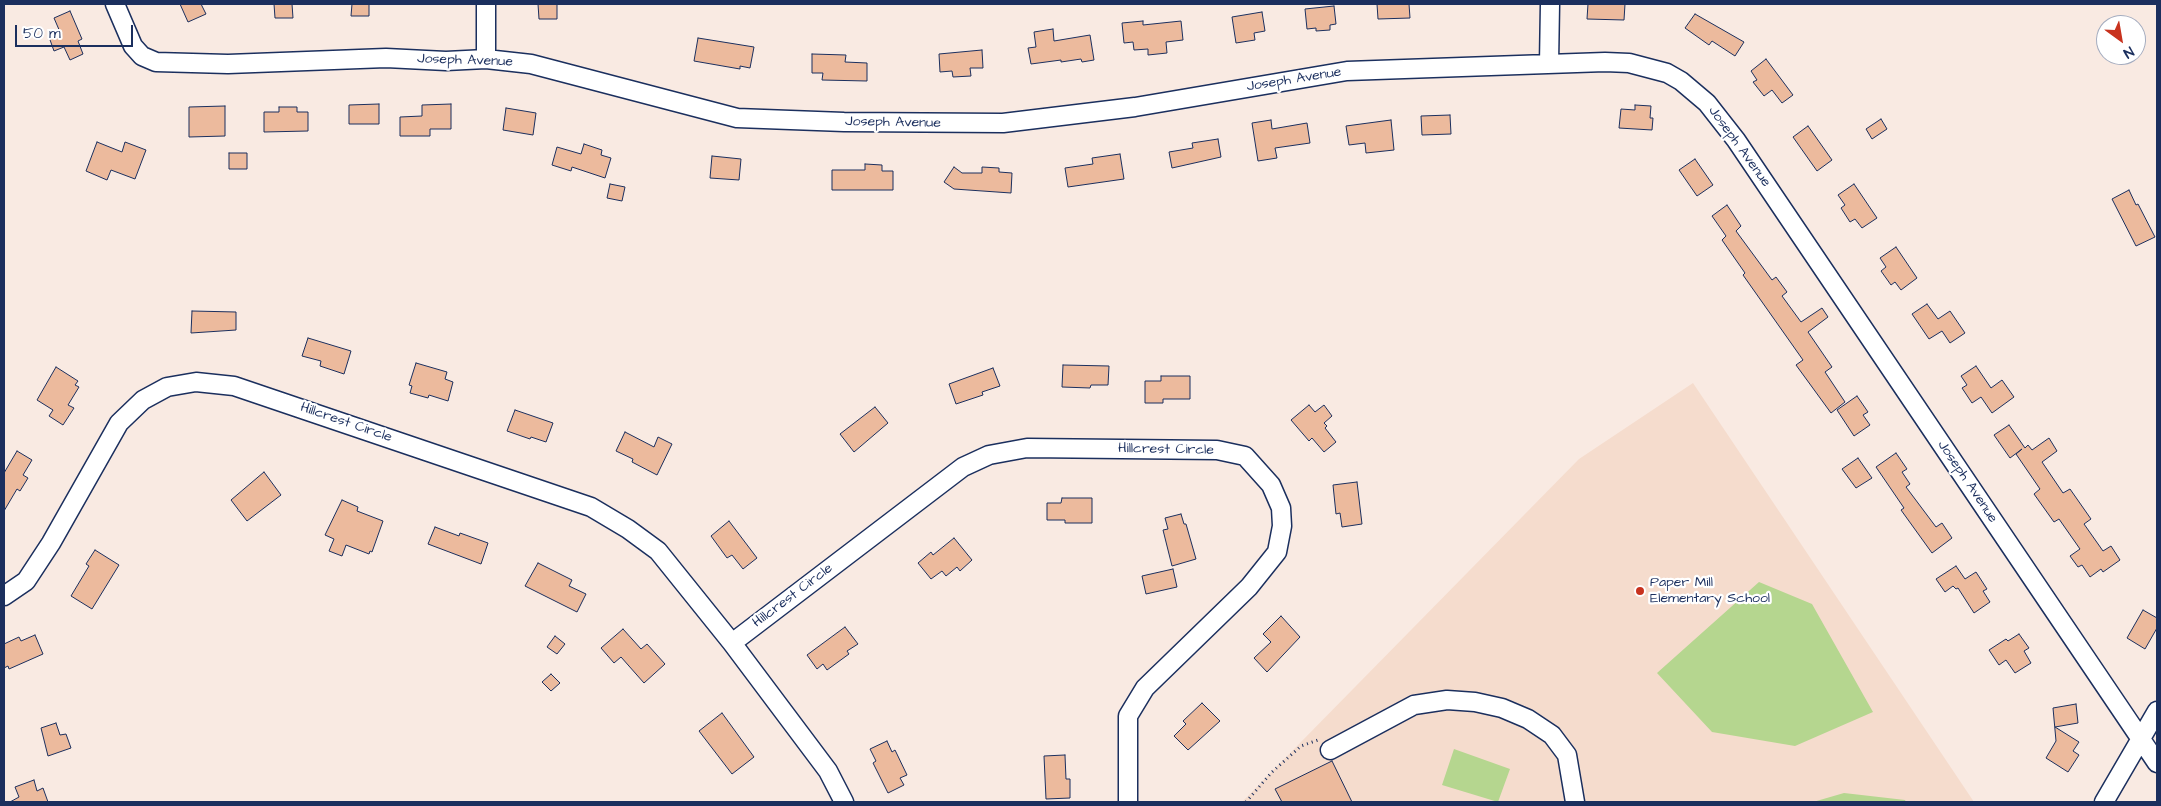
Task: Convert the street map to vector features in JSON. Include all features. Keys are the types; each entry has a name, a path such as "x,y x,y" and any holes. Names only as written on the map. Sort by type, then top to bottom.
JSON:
{"street":[{"name":"Joseph Avenue","path":"115,4 133,46 142,56 156,62 228,64 386,58 446,61 486,59 540,66 737,118 1003,123 1135,107 1347,71 1629,63 1667,74 1681,81 1707,103 1818,258 2157,762"},
{"path":"486,4 486,59"},
{"path":"1549,64 1550,4"},
{"name":"Hillcrest Circle","path":"4,596 26,581 51,544 119,423 143,400 166,387 196,382 234,386 591,507 658,551 732,643 828,771 844,802"},
{"name":"Hillcrest Circle","path":"732,643 963,467 989,455 1027,448 1217,450 1245,456 1271,485 1281,508 1282,526 1277,552 1249,587 1145,688 1128,716 1128,802"},
{"path":"1330,750 1414,705 1447,700 1475,702 1502,708 1528,719 1552,735 1567,755 1575,802"},
{"path":"2104,802 2157,712"}],"path":[{"path":"1246,802 1272,772 1301,746 1324,737 1330,750"}],"shaded area":[{"name":"Paper Mill Elementary School","path":"1693,383 1974,802 1242,802 1579,459"}],"green space":[{"path":"1759,582 1812,604 1873,712 1795,746 1712,732 1657,673"},
{"path":"1454,749 1510,769 1498,802 1442,785"},
{"path":"1844,793 1905,800 1906,802 1813,802"}],"building":[{"path":"180,4 201,4 206,14 188,22"},
{"path":"274,4 292,4 293,18 275,18"},
{"path":"352,4 369,4 369,16 351,16"},
{"path":"538,4 557,4 557,19 539,19"},
{"path":"1377,4 1409,4 1410,18 1378,19"},
{"path":"1588,4 1625,4 1624,20 1587,19"},
{"path":"1334,6 1336,24 1330,25 1330,30 1316,31 1316,28 1307,29 1305,9"},
{"path":"70,11 82,39 78,41 83,54 70,60 64,47 54,51 49,37 60,32 54,18"},
{"path":"1262,12 1265,31 1254,33 1255,40 1236,43 1232,17"},
{"path":"1695,14 1744,42 1735,56 1712,41 1709,45 1685,28"},
{"path":"1143,21 1143,25 1181,21 1183,40 1166,42 1167,53 1148,55 1148,49 1134,50 1133,42 1124,43 1122,23"},
{"path":"1053,29 1054,41 1090,35 1094,60 1082,62 1081,59 1061,62 1061,60 1031,64 1028,48 1036,47 1034,32"},
{"path":"698,38 754,47 750,68 740,66 740,69 694,61"},
{"path":"982,50 983,68 970,68 971,76 953,77 952,71 940,72 939,54"},
{"path":"812,54 846,55 845,62 867,63 867,81 822,80 823,73 812,73"},
{"path":"1766,59 1793,95 1782,103 1772,90 1764,96 1753,82 1757,80 1751,71"},
{"path":"379,104 379,124 349,124 349,105"},
{"path":"451,104 451,129 430,129 430,136 400,136 400,117 422,116 422,105"},
{"path":"1635,105 1651,106 1652,130 1619,128 1621,109 1635,110"},
{"path":"225,106 225,136 189,137 189,107"},
{"path":"279,107 297,107 297,112 308,112 308,131 264,132 264,112 279,112"},
{"path":"506,108 536,113 533,135 503,130"},
{"path":"1450,115 1451,134 1422,135 1421,116"},
{"path":"1881,119 1887,129 1872,139 1866,129"},
{"path":"1271,120 1272,129 1307,123 1310,143 1275,148 1277,158 1258,161 1252,123"},
{"path":"1391,120 1394,150 1366,153 1365,143 1349,145 1346,126"},
{"path":"1808,126 1832,160 1817,171 1793,137"},
{"path":"1218,139 1221,157 1172,168 1169,152 1193,148 1192,143"},
{"path":"97,142 122,152 125,142 146,150 135,179 111,170 107,180 86,171"},
{"path":"584,144 602,150 601,155 611,158 605,178 572,167 571,171 552,165 557,147 581,154"},
{"path":"229,153 247,153 247,169 229,169"},
{"path":"1120,154 1124,179 1068,187 1065,168 1093,164 1092,158"},
{"path":"712,156 741,159 739,180 710,178"},
{"path":"1695,159 1713,185 1697,196 1679,170"},
{"path":"865,164 882,165 882,171 893,171 893,190 832,190 832,170 865,170"},
{"path":"954,167 962,173 982,173 982,167 999,168 999,172 1012,173 1011,193 954,189 944,182"},
{"path":"610,184 625,187 622,201 607,198"},
{"path":"1854,184 1877,218 1862,228 1855,219 1850,222 1841,208 1845,205 1838,195"},
{"path":"2129,190 2155,237 2136,246 2112,199"},
{"path":"1727,205 1741,226 1736,231 1772,280 1776,277 1787,292 1782,296 1801,322 1822,308 1828,317 1808,332 1832,367 1825,372 1845,402 1831,413 1796,365 1803,360 1743,275 1745,273 1722,240 1726,236 1712,216"},
{"path":"1896,247 1917,278 1901,290 1895,282 1891,285 1881,271 1886,267 1880,258"},
{"path":"1927,304 1938,319 1950,311 1965,333 1950,343 1942,331 1929,339 1912,314"},
{"path":"192,311 236,312 236,330 191,333"},
{"path":"308,338 351,351 344,374 320,366 321,361 302,356"},
{"path":"416,363 447,372 445,379 453,382 448,401 429,395 428,398 410,393 412,386 409,385"},
{"path":"1063,365 1109,366 1108,385 1091,385 1090,388 1062,387"},
{"path":"1976,366 1991,388 2002,380 2014,397 1992,413 1981,397 1972,403 1962,388 1967,385 1961,376"},
{"path":"56,367 78,381 75,385 79,387 68,405 74,408 63,425 49,416 53,410 37,400"},
{"path":"993,368 1000,386 982,392 983,395 956,404 949,384"},
{"path":"1161,376 1190,376 1190,399 1163,399 1163,403 1145,403 1145,381 1161,381"},
{"path":"1857,396 1868,412 1863,415 1870,425 1854,436 1837,410"},
{"path":"1309,405 1315,412 1324,405 1332,416 1324,423 1327,426 1325,428 1336,442 1324,452 1312,438 1309,441 1291,420"},
{"path":"875,407 888,423 854,452 840,434"},
{"path":"515,410 553,423 546,442 507,431"},
{"path":"2009,425 2025,448 2028,445 2032,450 2049,438 2057,451 2042,462 2063,493 2070,489 2091,519 2084,524 2103,551 2111,546 2120,560 2103,572 2101,569 2090,577 2082,565 2078,567 2070,556 2080,549 2059,519 2054,522 2034,494 2040,489 2016,454 2022,449 2010,458 1994,435"},
{"path":"625,432 654,447 658,437 672,444 657,475 632,462 633,459 616,451"},
{"path":"17,451 32,460 23,475 28,478 20,491 17,489 4,511 4,473"},
{"path":"1896,453 1907,469 1902,472 1910,484 1906,487 1936,527 1942,523 1952,538 1932,553 1901,510 1904,508 1876,467"},
{"path":"1858,458 1872,478 1856,488 1842,469"},
{"path":"264,472 281,495 247,521 231,500"},
{"path":"1357,482 1362,524 1342,527 1340,513 1336,514 1333,485"},
{"path":"1062,498 1092,498 1092,523 1065,523 1065,520 1047,520 1047,503 1061,503"},
{"path":"342,500 358,507 357,511 383,521 372,552 370,551 369,554 346,545 342,556 329,551 334,539 325,535"},
{"path":"1181,514 1184,524 1186,524 1196,559 1172,566 1163,530 1168,529 1165,518"},
{"path":"729,521 757,558 743,569 732,555 727,558 711,536"},
{"path":"435,527 459,536 460,533 488,543 481,564 428,544"},
{"path":"954,538 972,560 960,571 957,567 946,576 942,571 931,579 918,563 931,552 933,555"},
{"path":"95,550 119,565 92,609 71,596 89,566 86,564"},
{"path":"538,563 572,580 569,586 586,594 577,612 525,586"},
{"path":"1956,566 1965,579 1976,572 1987,589 1983,591 1990,602 1974,613 1958,588 1956,589 1953,586 1945,592 1936,579"},
{"path":"1173,569 1177,587 1146,594 1142,576"},
{"path":"2143,610 2157,618 2157,628 2145,649 2127,638"},
{"path":"1281,616 1300,637 1267,672 1254,658 1271,642 1263,634"},
{"path":"845,627 858,644 847,651 849,654 827,670 823,664 817,669 807,655"},
{"path":"623,629 641,649 647,644 665,664 644,683 621,657 614,663 601,648"},
{"path":"2019,634 2029,648 2024,651 2031,663 2015,673 2006,660 1999,665 1989,650 2006,639 2008,641"},
{"path":"35,635 43,654 9,669 8,666 4,668 4,644 19,637 21,641"},
{"path":"555,636 565,644 557,654 547,647"},
{"path":"551,674 560,683 551,691 542,682"},
{"path":"1202,703 1220,721 1188,750 1174,736 1186,724 1183,721"},
{"path":"2076,704 2078,723 2055,727 2079,742 2073,751 2079,755 2068,772 2046,758 2056,741 2053,708"},
{"path":"722,713 754,757 732,774 699,731"},
{"path":"56,723 60,735 66,734 71,748 48,756 41,728"},
{"path":"887,741 892,752 895,750 907,775 900,778 904,785 888,793 873,763 876,761 870,749"},
{"path":"1065,755 1066,779 1070,779 1070,798 1046,799 1044,756"},
{"path":"1332,761 1352,802 1282,802 1275,789"},
{"path":"34,780 37,791 43,788 48,802 10,802 19,797 15,787"}],"place":[{"name":"Paper Mill Elementary School","path":"1640,591"}]}
